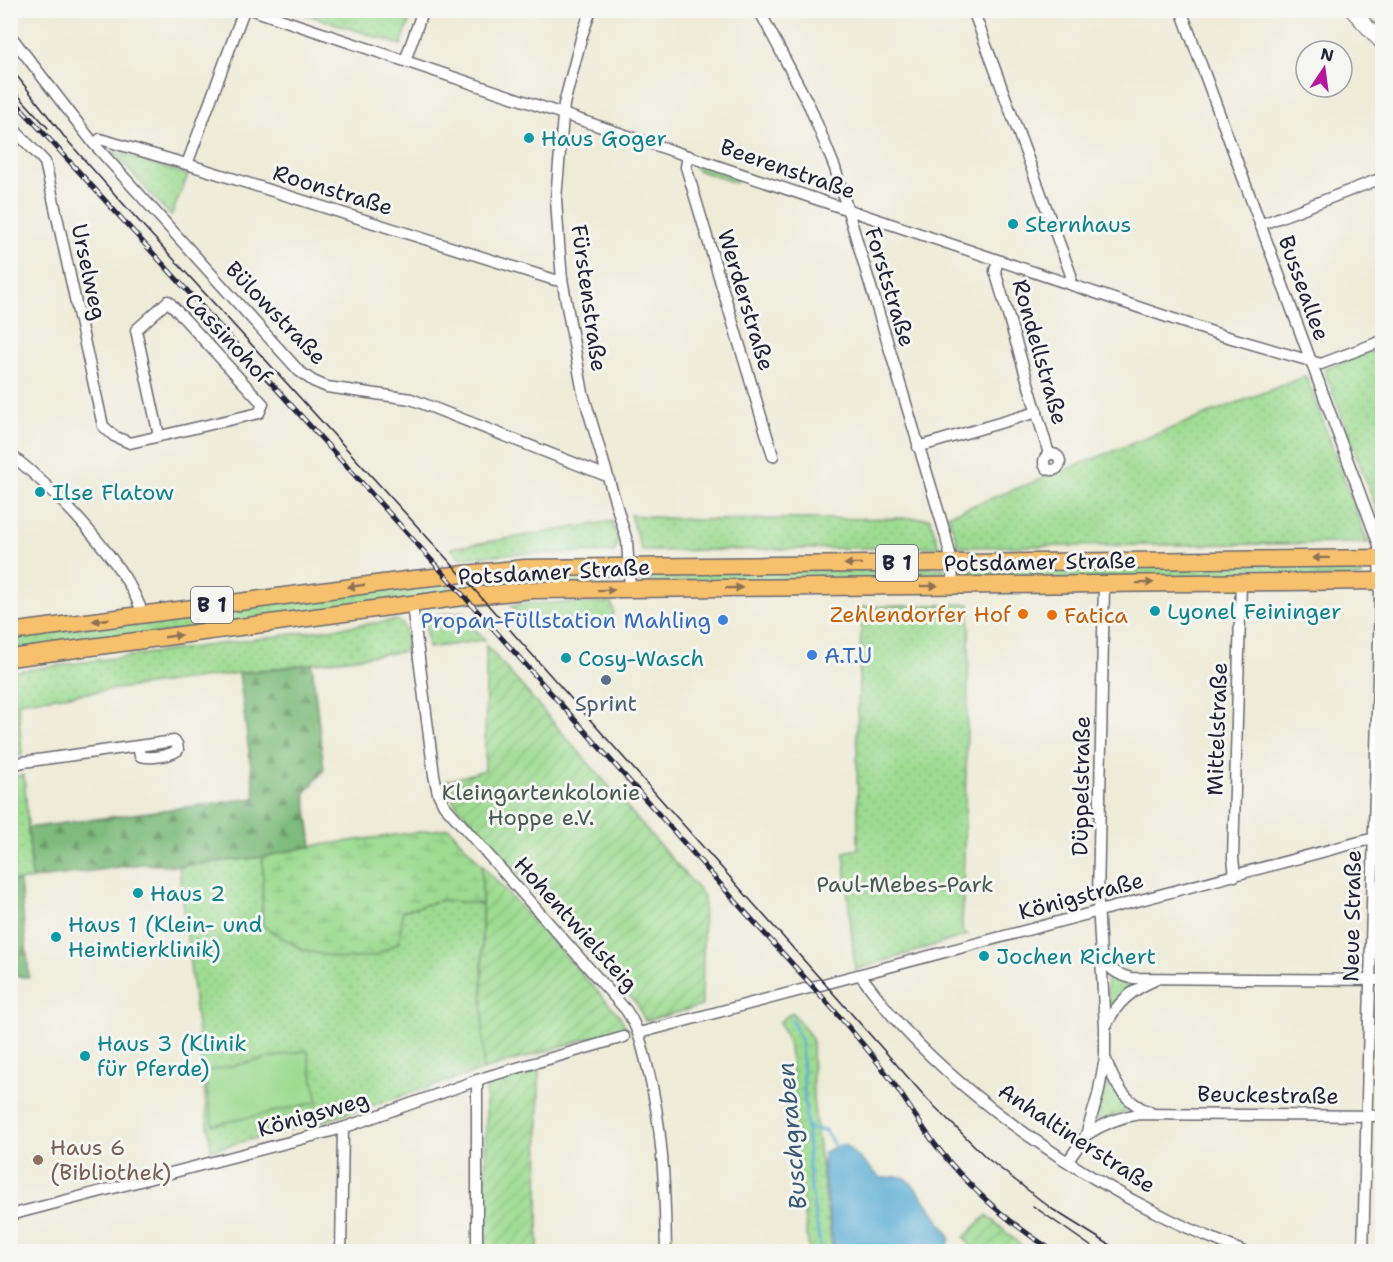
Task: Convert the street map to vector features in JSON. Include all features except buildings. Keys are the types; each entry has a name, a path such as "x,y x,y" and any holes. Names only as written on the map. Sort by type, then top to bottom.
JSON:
{"main road":[{"name":"Potsdamer Straße","path":"144,615 414,579 525,568 1381,558"},
{"name":"Potsdamer Straße","path":"412,604 510,592 630,589 1381,581"},
{"name":"B 1","path":"10,658 412,604"},
{"name":"B 1","path":"10,632 144,615"}],"street":[{"path":"187,164 244,10"},
{"name":"Beerenstraße","path":"253,10 1221,335 1310,360"},
{"path":"405,62 423,10"},
{"name":"Fürstenstraße","path":"591,10 582,35 562,113 556,199 561,279 583,393 627,541 630,589"},
{"name":"Forststraße","path":"759,10 821,130 835,168 952,563 953,586"},
{"path":"973,10 1071,275 1068,284"},
{"name":"Busseallee","path":"1180,10 1379,545 1381,581"},
{"path":"1352,10 1383,43"},
{"name":"Bülowstraße","path":"10,35 94,144 299,371 327,387 411,399 607,476"},
{"name":"Urselweg","path":"10,125 45,162 103,426 114,436"},
{"name":"Roonstraße","path":"94,144 100,140 187,164 555,280 561,279"},
{"name":"Werderstraße","path":"688,156 686,167 773,456"},
{"path":"1260,225 1383,178"},
{"name":"Rondellstraße","path":"998,261 995,271 1049,454"},
{"name":"Cassinohof","path":"114,436 130,443 259,413 263,404 168,301 136,330 159,436"},
{"path":"1310,360 1321,364 1383,341"},
{"path":"918,447 1037,412"},
{"path":"10,454 64,504 106,551 136,596 144,615"},
{"name":"Neue Straße","path":"1363,1251 1370,980 1378,837 1381,581"},
{"name":"Mittelstraße","path":"1235,876 1233,858 1241,582"},
{"name":"Düppelstraße","path":"1068,1161 1086,1135 1098,1095 1105,1058 1106,1027 1098,912 1104,584"},
{"name":"Hohentwielsteig","path":"412,604 434,775 438,793 444,805 626,1010 639,1033 659,1121 665,1186 666,1251"},
{"path":"10,766 23,762 138,746"},
{"name":"Königstraße","path":"639,1033 1378,837"},
{"path":"1101,954 1108,967 1118,974 1131,978 1383,980"},
{"name":"Anhaltinerstraße","path":"860,975 906,1032 999,1115 1068,1161 1166,1217 1244,1251"},
{"path":"1106,1027 1121,1001 1144,984 1156,979"},
{"name":"Königsweg","path":"10,1215 343,1128 477,1080 624,1037"},
{"path":"1105,1058 1112,1079 1120,1090 1140,1109 1153,1113"},
{"path":"477,1080 477,1251"},
{"name":"Beuckestraße","path":"1086,1135 1123,1117 1153,1113 1383,1116"},
{"path":"341,1251 343,1128"}],"green space":[{"path":"296,11 413,11 401,45"},
{"path":"112,151 188,175 171,216"},
{"path":"696,164 738,178 736,183 697,170"},
{"path":"1382,347 1382,523 1324,369"},
{"path":"1306,376 1368,543 959,547 948,515"},
{"path":"630,515 694,520 930,518 939,547 642,551"},
{"path":"612,521 618,542 614,552 509,554 460,558 451,548"},
{"path":"1362,562 1362,577 960,580 960,568"},
{"path":"944,568 945,579 640,583 640,572"},
{"path":"609,571 609,585 482,591 469,576"},
{"path":"443,579 457,594 11,653 10,637"},
{"path":"611,603 614,613 607,620 550,620 547,622 521,616 511,605"},
{"name":"Paul-Mebes-Park","path":"970,604 962,930 968,935 855,970 844,852 858,849 857,734 862,607"},
{"path":"465,611 466,620 485,640 428,648 425,623 431,615"},
{"path":"397,620 404,626 407,651 18,702 22,755 11,757 11,672"},
{"name":"Kleingartenkolonie Hoppe e.V.","path":"486,645 704,896 702,1006 645,1021 637,1004 454,802 447,781 485,770"},
{"path":"312,664 324,770 305,793 312,846 263,857 179,866 142,864 32,879 28,828 255,798 239,673"},
{"path":"24,775 32,879 11,882 10,777"},
{"path":"449,828 482,865 482,904 442,900 403,911 399,942 375,956 343,959 303,950 262,925 263,857 312,846"},
{"path":"263,857 262,925 402,911 442,900 482,904 483,1070 337,1117 211,1150 179,866"},
{"path":"482,865 619,1015 626,1027 483,1070"},
{"path":"20,881 29,977 11,976 11,882"},
{"path":"1106,972 1135,985 1109,1011"},
{"path":"792,1012 812,1038 813,1099 832,1251 809,1251 799,1178 791,1061 788,1042 779,1022"},
{"path":"307,1050 318,1102 213,1125 204,1072"},
{"path":"539,1069 538,1251 485,1251 486,1083"},
{"path":"1107,1081 1134,1109 1097,1123 1096,1122"},
{"path":"987,1215 1027,1251 974,1251 964,1237"}],"water":[{"path":"845,1145 881,1178 900,1177 910,1182 947,1232 950,1240 945,1251 834,1251 823,1166 824,1152"}],"waterway":[{"name":"Buschgraben","path":"792,1020 801,1041 810,1183 821,1252"},
{"path":"807,1125 812,1130 825,1130 836,1148"}],"tram line":[{"path":"10,67 66,139 127,208 448,560 929,1101 988,1159 1052,1209 1121,1252"},
{"path":"10,86 48,128"},
{"path":"1033,1206 1099,1252"}],"railway":[{"path":"10,96 461,593 831,1007 889,1077 931,1139 964,1178 1007,1218 1055,1252"}],"place":[{"name":"Haus Goger","path":"529,138"},
{"name":"Sternhaus","path":"1013,224"},
{"name":"Ilse Flatow","path":"40,492"},
{"name":"Lyonel Feininger","path":"1155,611"},
{"name":"Zehlendorfer Hof","path":"1023,614"},
{"name":"Fatica","path":"1052,615"},
{"name":"Propan-Füllstation Mahling","path":"723,620"},
{"name":"A.T.U","path":"812,655"},
{"name":"Cosy-Wasch","path":"566,658"},
{"name":"Sprint","path":"606,680"},
{"name":"Haus 2","path":"138,893"},
{"name":"Haus 1 (Klein- und Heimtierklinik)","path":"56,937"},
{"name":"Jochen Richert","path":"984,956"},
{"name":"Haus 3 (Klinik für Pferde)","path":"85,1056"},
{"name":"Haus 6 (Bibliothek)","path":"38,1160"}]}
